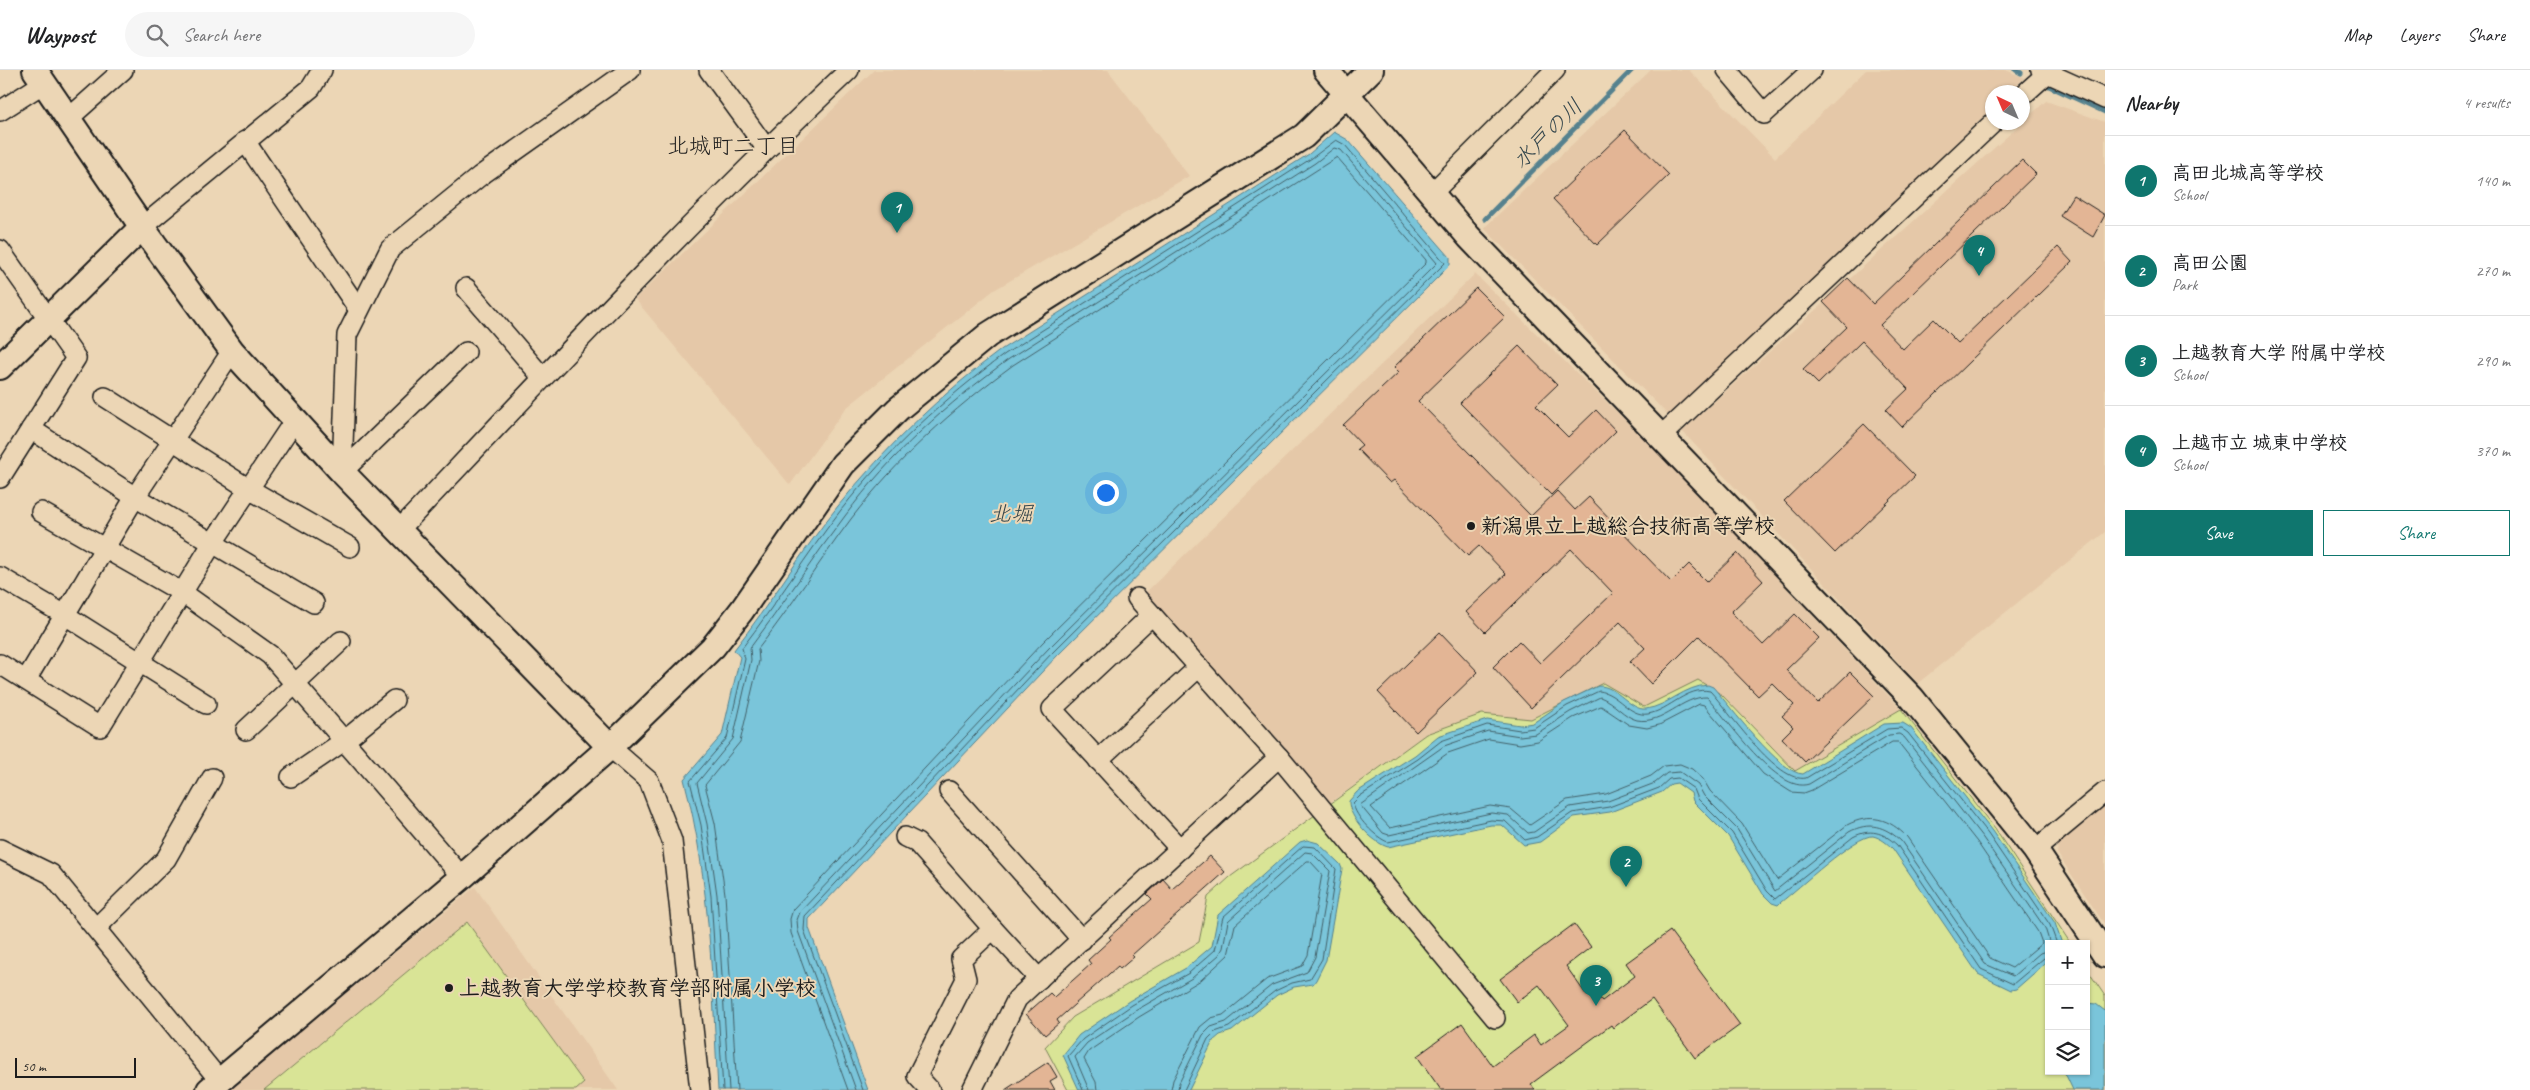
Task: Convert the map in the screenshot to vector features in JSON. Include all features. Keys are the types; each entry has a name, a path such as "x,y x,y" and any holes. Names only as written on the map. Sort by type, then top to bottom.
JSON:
{"street":[{"path":"68,119 123,70"},
{"path":"0,367 50,320 142,226 311,88 322,70"},
{"path":"342,472 347,335 390,249 480,176 630,70"},
{"path":"709,70 766,148"},
{"path":"400,530 543,378 766,148 849,70"},
{"path":"1326,70 1346,96 1469,237 1912,698 2035,850 2105,955"},
{"path":"0,849 51,874 96,928 214,1085 462,877 610,748 713,647 742,610 843,464 898,409 988,335 1304,136 1371,70"},
{"path":"1432,194 1555,70"},
{"path":"1728,70 1764,114 1812,70"},
{"path":"2030,88 2046,71 2105,99"},
{"path":"0,111 40,77 142,226 232,351 342,472 610,748 649,781 672,841 700,1090"},
{"path":"1660,437 1986,130"},
{"path":"245,141 359,310"},
{"path":"0,250 76,358 0,478"},
{"path":"466,288 543,378"},
{"path":"26,680 134,497 232,351"},
{"path":"342,472 466,352"},
{"path":"106,397 172,441 350,547"},
{"path":"0,664 100,727 212,544 294,421"},
{"path":"31,429 134,497 314,603"},
{"path":"41,512 183,593 270,655 462,877"},
{"path":"0,577 65,615 139,664 206,704"},
{"path":"1137,598 1279,757 1495,1018"},
{"path":"1152,615 1052,709 1180,849"},
{"path":"246,730 341,641"},
{"path":"1098,760 1199,667"},
{"path":"291,777 344,741 394,700"},
{"path":"972,1090 1014,1004 1279,757"},
{"path":"96,928 166,859 212,778"},
{"path":"949,791 1082,940"},
{"path":"2035,850 2105,792"},
{"path":"905,837 917,843 1039,979"},
{"path":"930,1090 917,1076 966,979 961,960 993,928"}],"shaded area":[{"path":"874,70 1108,70 1189,176 994,290 846,408 790,485 635,299"},
{"path":"1651,70 1689,70 1775,158 1866,70 2006,70 2024,78 2016,85 1985,85 1985,115 1670,417 1484,228"},
{"path":"2046,101 2105,122 2105,532 1918,683 1682,431 2014,130 2030,130 2030,116"},
{"name":"新潟県立上越総合技術高等学校","path":"1475,274 1661,455 1901,709 1795,771 1722,695 1644,708 1603,683 1531,719 1482,714 1426,734 1328,804 1141,597"},
{"path":"2105,801 2105,925 2057,853 2059,838"},
{"name":"上越教育大学学校教育学部附属小学校","path":"475,887 618,1090 228,1090"}],"green space":[{"path":"1698,680 1722,695 1795,771 1901,709 1995,829 2068,940 2045,940 2045,1075 2090,1075 2090,974 2105,996 2105,1090 1068,1090 1045,1047 1073,1017 1199,942 1208,897 1230,877 1426,734 1482,714 1531,719 1603,683 1644,707"},
{"name":"上越教育大学学校教育学部附属小学校","path":"467,922 584,1083 576,1090 264,1090"}],"water":[{"name":"北堀","path":"1334,132 1348,140 1450,257 1450,265 1057,656 809,919 809,928 868,1090 718,1090 712,973 705,895 693,817 684,779 722,735 740,657 734,650 838,506 895,442 957,384 1002,349 1309,154"},
{"path":"1708,685 1713,687 1769,751 1793,771 1803,774 1884,724 1903,723 1911,728 1992,831 2055,923 2061,940 2045,940 2045,964 2016,989 2011,990 1978,974 1893,849 1884,841 1873,836 1865,838 1841,853 1778,905 1772,903 1763,894 1728,836 1693,801 1691,793 1677,783 1671,784 1662,792 1610,812 1574,817 1540,842 1524,845 1502,825 1491,825 1388,847 1375,840 1363,829 1357,822 1350,807 1349,801 1357,792 1415,755 1438,736 1487,720 1520,725 1533,723 1564,702 1598,686 1611,689 1634,706 1646,709 1662,704 1699,686"},
{"path":"1307,840 1318,843 1340,864 1342,869 1326,960 1313,984 1294,987 1277,995 1232,1031 1220,1035 1213,1041 1189,1090 1079,1090 1063,1055 1079,1035 1129,1001 1186,968 1212,946 1218,915 1300,842"},
{"path":"2090,1003 2096,1004 2105,1011 2105,1090 2073,1090 2066,1075 2090,1075"}],"building":[{"path":"1625,130 1669,175 1597,245 1553,199"},
{"path":"2022,160 2036,174 1880,325 1903,349 1934,319 1958,343 2058,247 2072,262 1902,427 1886,410 1908,389 1862,341 1818,384 1803,369 1847,327 1823,302 1848,278 1873,304"},
{"path":"2073,195 2105,215 2093,237 2060,216"},
{"path":"1476,288 1505,317 1418,401 1531,516 1557,491 1575,510 1589,497 1671,582 1689,564 1707,582 1737,553 1763,581 1731,612 1763,645 1795,614 1819,638 1786,670 1818,703 1850,672 1874,696 1805,762 1782,738 1793,727 1782,716 1794,705 1772,683 1758,696 1699,636 1651,684 1630,662 1645,648 1620,622 1531,708 1493,667 1519,641 1540,663 1613,593 1571,549 1485,632 1466,612 1506,574 1479,546 1468,556 1394,480 1390,483 1357,449 1362,445 1343,425 1399,372 1394,367"},
{"path":"1519,346 1557,385 1536,405 1568,437 1596,410 1616,431 1551,495 1460,403"},
{"path":"1864,424 1915,476 1835,553 1784,501"},
{"path":"1440,632 1478,672 1416,732 1378,692"},
{"path":"1210,856 1225,872 1132,955 1134,957 1120,969 1118,966 1057,1020 1059,1023 1045,1035 1026,1014 1050,993 1054,997 1091,964 1088,960 1111,939 1109,937 1152,899 1147,894 1163,879 1172,889"},
{"path":"1574,924 1591,947 1566,966 1587,996 1594,991 1602,1001 1635,976 1626,963 1670,931 1740,1025 1695,1058 1652,999 1613,1028 1611,1025 1531,1084 1535,1090 1441,1090 1417,1056 1462,1023 1493,1066 1534,1035 1541,1045 1569,1025 1539,985 1517,1002 1500,979"},
{"path":"1048,1062 1057,1077 1050,1081 1055,1090 1005,1090"}],"waterway":[{"name":"水戸の川","path":"1485,219 1632,70"},
{"name":"水戸の川","path":"2016,70 2021,73"},
{"name":"水戸の川","path":"2049,86 2105,112"}],"place":[{"name":"高田北城高等学校","path":"897,233"},
{"name":"上越市立 城東中学校","path":"1979,276"},
{"name":"新潟県立上越総合技術高等学校","path":"1471,526"},
{"name":"高田公園","path":"1626,887"},
{"name":"上越教育大学学校教育学部附属小学校","path":"449,988"},
{"name":"上越教育大学 附属中学校","path":"1596,1006"}],"district":[{"name":"北城町二丁目","path":"733,145"}]}
